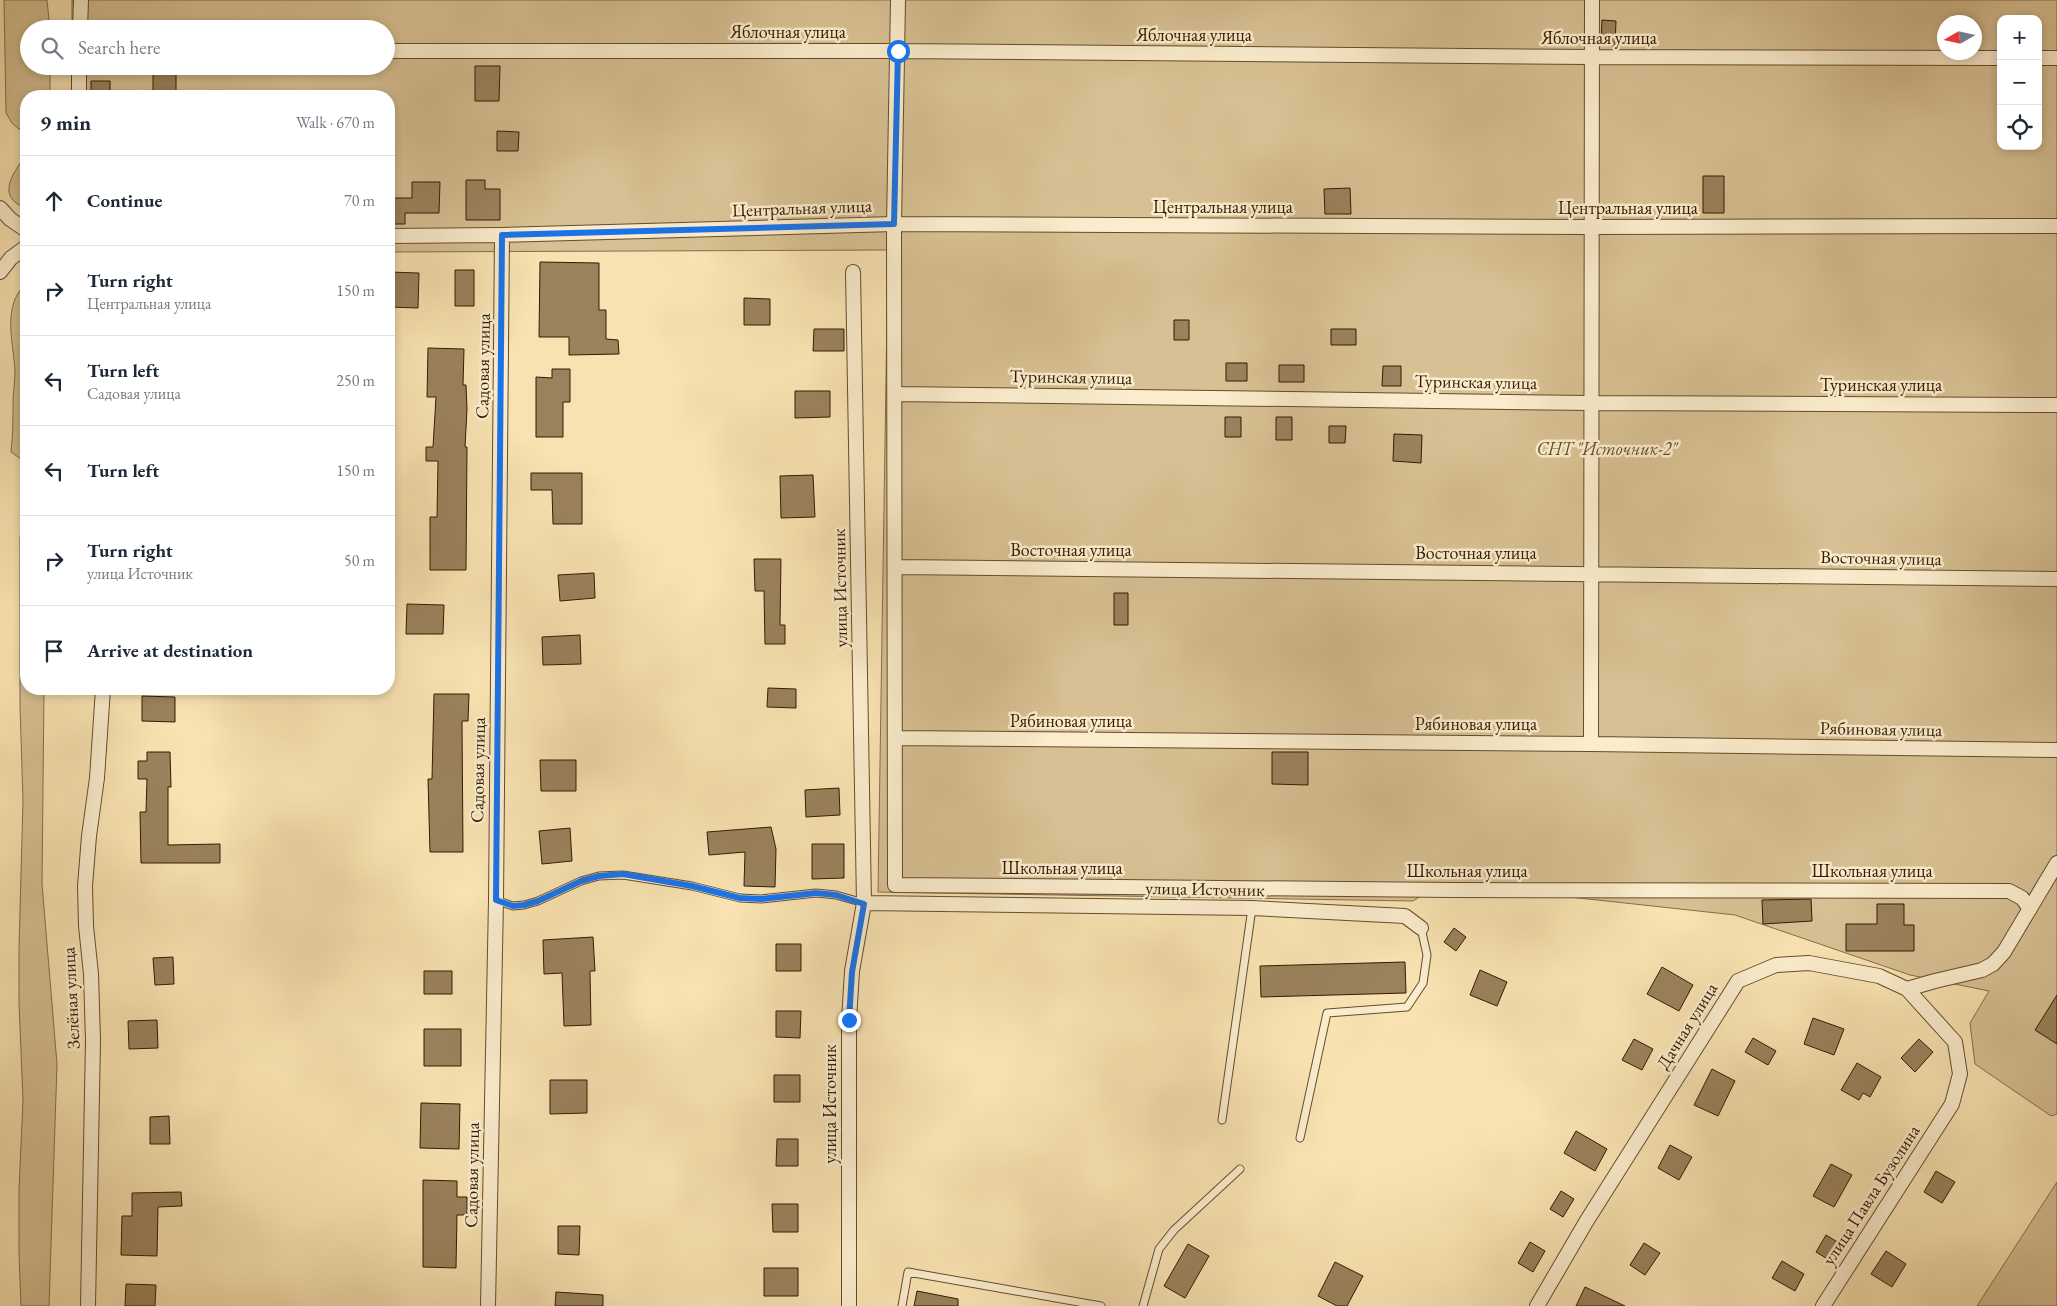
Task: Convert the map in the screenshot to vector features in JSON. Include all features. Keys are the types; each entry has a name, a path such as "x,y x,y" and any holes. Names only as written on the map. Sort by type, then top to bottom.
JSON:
{"street":[{"path":"80,20 81,0"},
{"path":"895,738 894,224 898,0"},
{"path":"1591,744 1592,0"},
{"name":"Яблочная улица","path":"395,51 898,51 1592,57 1997,58"},
{"path":"2042,58 2057,58"},
{"path":"79,90 80,75"},
{"path":"0,208 10,219 20,226"},
{"name":"Центральная улица","path":"395,236 502,235 894,224 1591,227 2057,226"},
{"name":"Садовая улица","path":"488,1306 496,900 502,235"},
{"path":"0,272 11,258 20,251"},
{"name":"улица Источник","path":"849,1306 849,1020 852,972 864,904 854,272"},
{"name":"Туринская улица","path":"895,394 2057,405"},
{"name":"Восточная улица","path":"895,567 2057,579"},
{"name":"Зелёная улица","path":"88,1306 93,1040 85,886 89,836 97,778 103,695"},
{"name":"Рябиновая улица","path":"895,738 2057,750"},
{"name":"Школьная улица","path":"895,738 895,885 1442,890 2009,891 2022,898 2030,909"},
{"path":"1907,989 1935,980 1971,974 1993,964 2004,952 2057,863"},
{"name":"улица Источник","path":"864,904 1252,908 1405,916 1421,928"},
{"name":"Дачная улица","path":"1537,1306 1591,1214 1738,981 1776,965 1809,963 1879,976 1907,989 1955,1042 1960,1074 1952,1104"},
{"name":"улица Павла Бузолина","path":"1823,1306 1952,1104"}],"lane":[{"path":"496,900 513,906 524,905 538,901 581,881 599,876 623,874 692,886 740,898 761,899 816,893 836,895 864,904"},
{"path":"1222,1120 1252,908"},
{"path":"1300,1138 1327,1013 1407,1007 1423,984 1427,955 1421,928"},
{"path":"1143,1306 1159,1249 1174,1230 1240,1169"},
{"path":"902,1306 908,1272 1101,1306"}],"green space":[{"path":"4,0 47,0 49,20 20,20 20,75 50,75 50,90 20,90 20,129 12,123 6,113"},
{"name":"СНТ \"Источник-2\"","path":"72,0 2057,0 2057,1114 2051,1116 1975,1064 1970,1023 1989,991 1910,975 1735,915 1441,883 1413,901 878,892 888,250 395,252 395,90 72,90 72,75 395,75 395,20 72,20"},
{"path":"20,164 20,205 11,198 9,190 14,173"},
{"path":"20,291 20,458 11,452 15,372 11,338 11,314"},
{"path":"20,695 44,695 42,884 57,1064 49,1306 21,1306 19,1189 23,1100 19,948 23,801"},
{"path":"2057,1182 2057,1306 1977,1306"}],"building":[{"path":"1602,20 1616,21 1615,46 1601,45"},
{"path":"475,66 500,66 499,101 475,101"},
{"path":"153,75 176,75 176,90 153,90"},
{"path":"91,81 110,81 110,90 91,90"},
{"path":"497,131 519,132 518,151 497,151"},
{"path":"1703,176 1724,176 1724,213 1703,213"},
{"path":"466,180 485,180 485,189 500,189 500,220 466,220"},
{"path":"412,182 440,182 439,213 405,213 405,224 395,224 395,198 412,198"},
{"path":"1350,188 1351,214 1325,214 1324,189"},
{"path":"540,262 599,263 599,310 606,310 606,339 618,340 619,354 569,355 569,337 539,337"},
{"path":"455,270 474,270 474,306 455,306"},
{"path":"395,272 419,273 418,308 395,307"},
{"path":"744,298 770,299 770,325 744,325"},
{"path":"1174,320 1189,320 1189,340 1174,340"},
{"path":"814,329 844,329 844,351 813,351"},
{"path":"1331,329 1356,329 1356,345 1331,345"},
{"path":"428,348 464,349 463,385 466,385 467,409 465,447 467,447 466,570 430,570 430,517 437,517 438,461 426,461 426,447 433,447 436,397 427,397"},
{"path":"1226,363 1247,363 1247,381 1226,381"},
{"path":"1279,365 1304,365 1304,382 1279,382"},
{"path":"1383,366 1401,366 1401,386 1382,386"},
{"path":"552,369 570,369 570,402 563,402 563,437 536,437 536,377 552,378"},
{"path":"795,391 830,391 830,417 795,418"},
{"path":"1225,417 1241,417 1241,437 1225,437"},
{"path":"1276,417 1292,417 1292,440 1276,440"},
{"path":"1329,426 1346,426 1345,443 1329,443"},
{"path":"1394,434 1422,435 1421,463 1393,461"},
{"path":"531,473 582,473 582,524 553,524 552,490 531,490"},
{"path":"813,475 815,517 781,518 780,476"},
{"path":"754,559 781,559 780,625 785,625 785,644 765,644 764,591 755,591"},
{"path":"594,573 595,598 560,601 558,575"},
{"path":"1114,593 1128,593 1128,625 1114,625"},
{"path":"407,604 444,605 443,634 406,634"},
{"path":"580,635 581,664 543,665 542,637"},
{"path":"768,688 796,689 796,708 767,707"},
{"path":"434,694 469,694 468,721 462,721 463,852 430,852 428,779 432,779"},
{"path":"142,696 175,697 175,722 142,721"},
{"path":"147,752 170,752 171,787 168,787 168,845 220,844 220,863 141,863 140,812 146,812 147,779 138,779 138,761 147,761"},
{"path":"1272,752 1308,752 1308,785 1272,784"},
{"path":"540,760 576,760 576,791 541,791"},
{"path":"839,788 840,815 806,817 805,790"},
{"path":"771,827 776,849 775,887 744,886 745,852 709,855 707,832"},
{"path":"570,828 572,861 542,864 539,831"},
{"path":"812,844 844,844 844,878 812,879"},
{"path":"1811,899 1812,921 1763,924 1762,900"},
{"path":"1877,904 1904,904 1904,925 1914,925 1914,951 1846,951 1846,924 1877,924"},
{"path":"1454,928 1466,937 1456,951 1444,942"},
{"path":"593,937 595,971 590,971 591,1025 564,1026 562,973 544,974 543,940"},
{"path":"776,944 801,944 801,971 776,971"},
{"path":"173,957 174,984 155,985 153,958"},
{"path":"1405,962 1406,993 1261,997 1260,966"},
{"path":"1662,967 1693,985 1679,1011 1647,994"},
{"path":"1480,970 1507,982 1497,1006 1470,995"},
{"path":"424,971 452,971 452,994 424,994"},
{"path":"2057,995 2057,1044 2035,1030"},
{"path":"776,1011 801,1011 800,1038 776,1037"},
{"path":"1813,1018 1844,1029 1834,1055 1804,1044"},
{"path":"157,1020 158,1048 129,1049 128,1021"},
{"path":"424,1029 461,1029 461,1066 424,1066"},
{"path":"1753,1038 1776,1051 1768,1065 1745,1052"},
{"path":"1634,1039 1653,1049 1642,1070 1622,1060"},
{"path":"1919,1039 1933,1052 1915,1072 1901,1058"},
{"path":"1857,1063 1881,1077 1870,1097 1863,1093 1859,1100 1841,1090"},
{"path":"1712,1069 1735,1081 1718,1116 1694,1105"},
{"path":"774,1075 800,1075 800,1102 774,1102"},
{"path":"550,1080 587,1080 587,1113 550,1114"},
{"path":"421,1103 460,1104 459,1149 420,1148"},
{"path":"169,1116 170,1144 150,1144 150,1117"},
{"path":"1576,1131 1607,1149 1595,1171 1564,1153"},
{"path":"777,1139 798,1139 798,1166 776,1166"},
{"path":"1670,1145 1692,1157 1679,1180 1658,1168"},
{"path":"1831,1164 1852,1175 1834,1207 1813,1196"},
{"path":"1936,1171 1955,1182 1942,1203 1924,1192"},
{"path":"423,1180 457,1181 457,1197 467,1197 467,1215 457,1215 456,1268 423,1267"},
{"path":"1561,1191 1574,1199 1563,1217 1550,1209"},
{"path":"181,1192 182,1206 158,1207 157,1256 121,1255 122,1216 132,1216 132,1193"},
{"path":"772,1204 798,1204 798,1232 773,1232"},
{"path":"558,1226 580,1226 579,1255 558,1254"},
{"path":"1826,1235 1844,1246 1834,1263 1816,1252"},
{"path":"1530,1242 1545,1251 1533,1272 1518,1263"},
{"path":"1644,1243 1660,1253 1645,1275 1630,1265"},
{"path":"1188,1244 1209,1256 1185,1298 1164,1286"},
{"path":"1886,1251 1906,1264 1892,1287 1871,1274"},
{"path":"1782,1261 1804,1274 1795,1291 1772,1278"},
{"path":"1335,1262 1363,1276 1347,1306 1337,1306 1318,1296"},
{"path":"764,1268 798,1268 798,1296 764,1296"},
{"path":"126,1284 156,1285 155,1306 125,1306"},
{"path":"1585,1287 1625,1306 1576,1306"},
{"path":"917,1291 958,1299 958,1306 914,1306"},
{"path":"556,1292 603,1295 603,1306 555,1306"}],"route":[{"path":"849,1020 852,972 864,904 836,895 816,893 761,899 740,898 692,886 623,874 599,876 581,881 538,901 524,905 513,906 496,900 502,235 894,224 898,51"}]}
